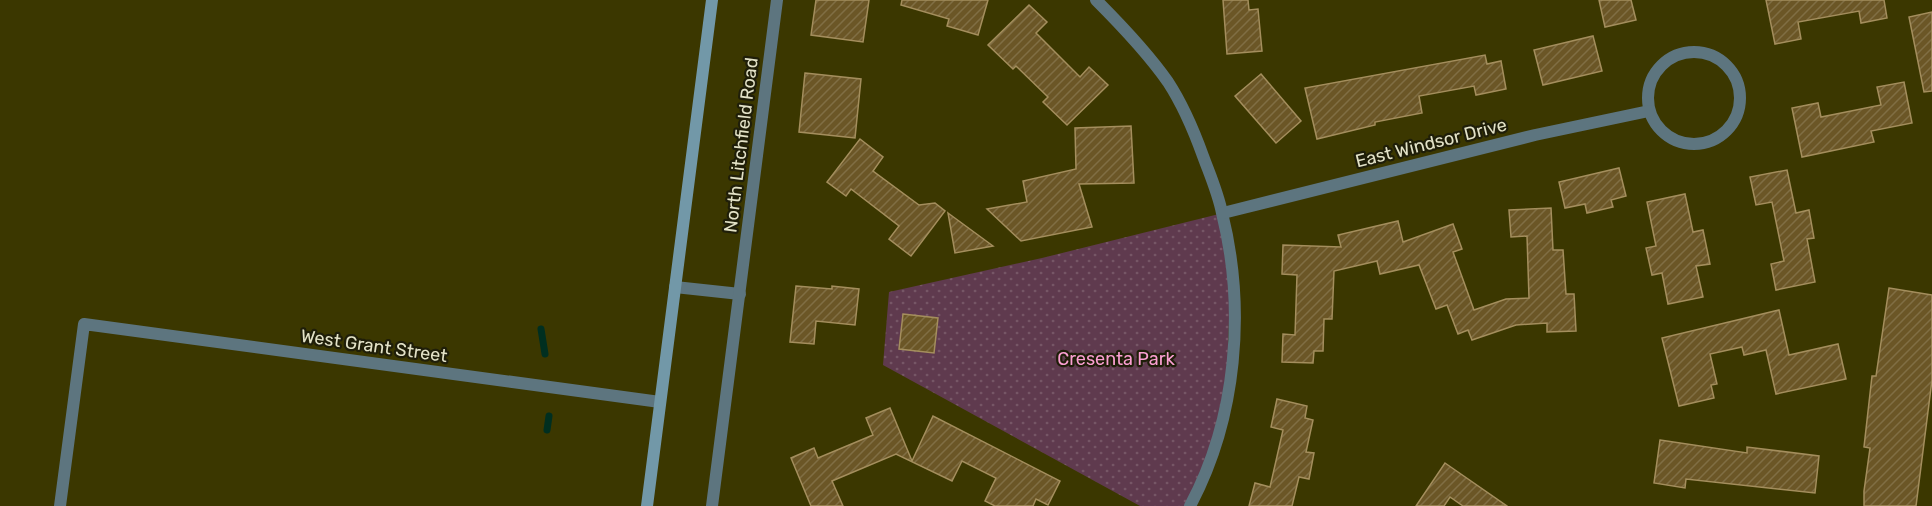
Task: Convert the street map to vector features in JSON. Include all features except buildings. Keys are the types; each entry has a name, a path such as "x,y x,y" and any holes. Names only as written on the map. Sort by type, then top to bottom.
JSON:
{"main road":[{"path":"647,506 712,0"}],"street":[{"name":"North Litchfield Road","path":"712,506 777,0"},
{"path":"1096,0 1141,46 1169,84 1192,127 1223,213 1235,303 1231,374 1226,405 1215,444 1201,486 1190,506"},
{"path":"1693,52 1707,54 1720,60 1731,69 1738,82 1741,96 1734,124 1723,135 1710,142 1695,145 1666,136 1656,125 1649,111 1650,83 1656,71 1666,60 1679,54 1693,52"},
{"name":"East Windsor Drive","path":"1223,213 1535,135 1649,111"},
{"path":"675,287 740,294"},
{"name":"West Grant Street","path":"60,506 84,324 660,402"}],"green space":[{"name":"Cresenta Park","path":"1223,213 1231,265 1226,405 1190,506 1140,506 883,365 889,292 1042,258"}],"waterway":[{"path":"541,329 545,354"},
{"path":"547,430 549,416"}]}
